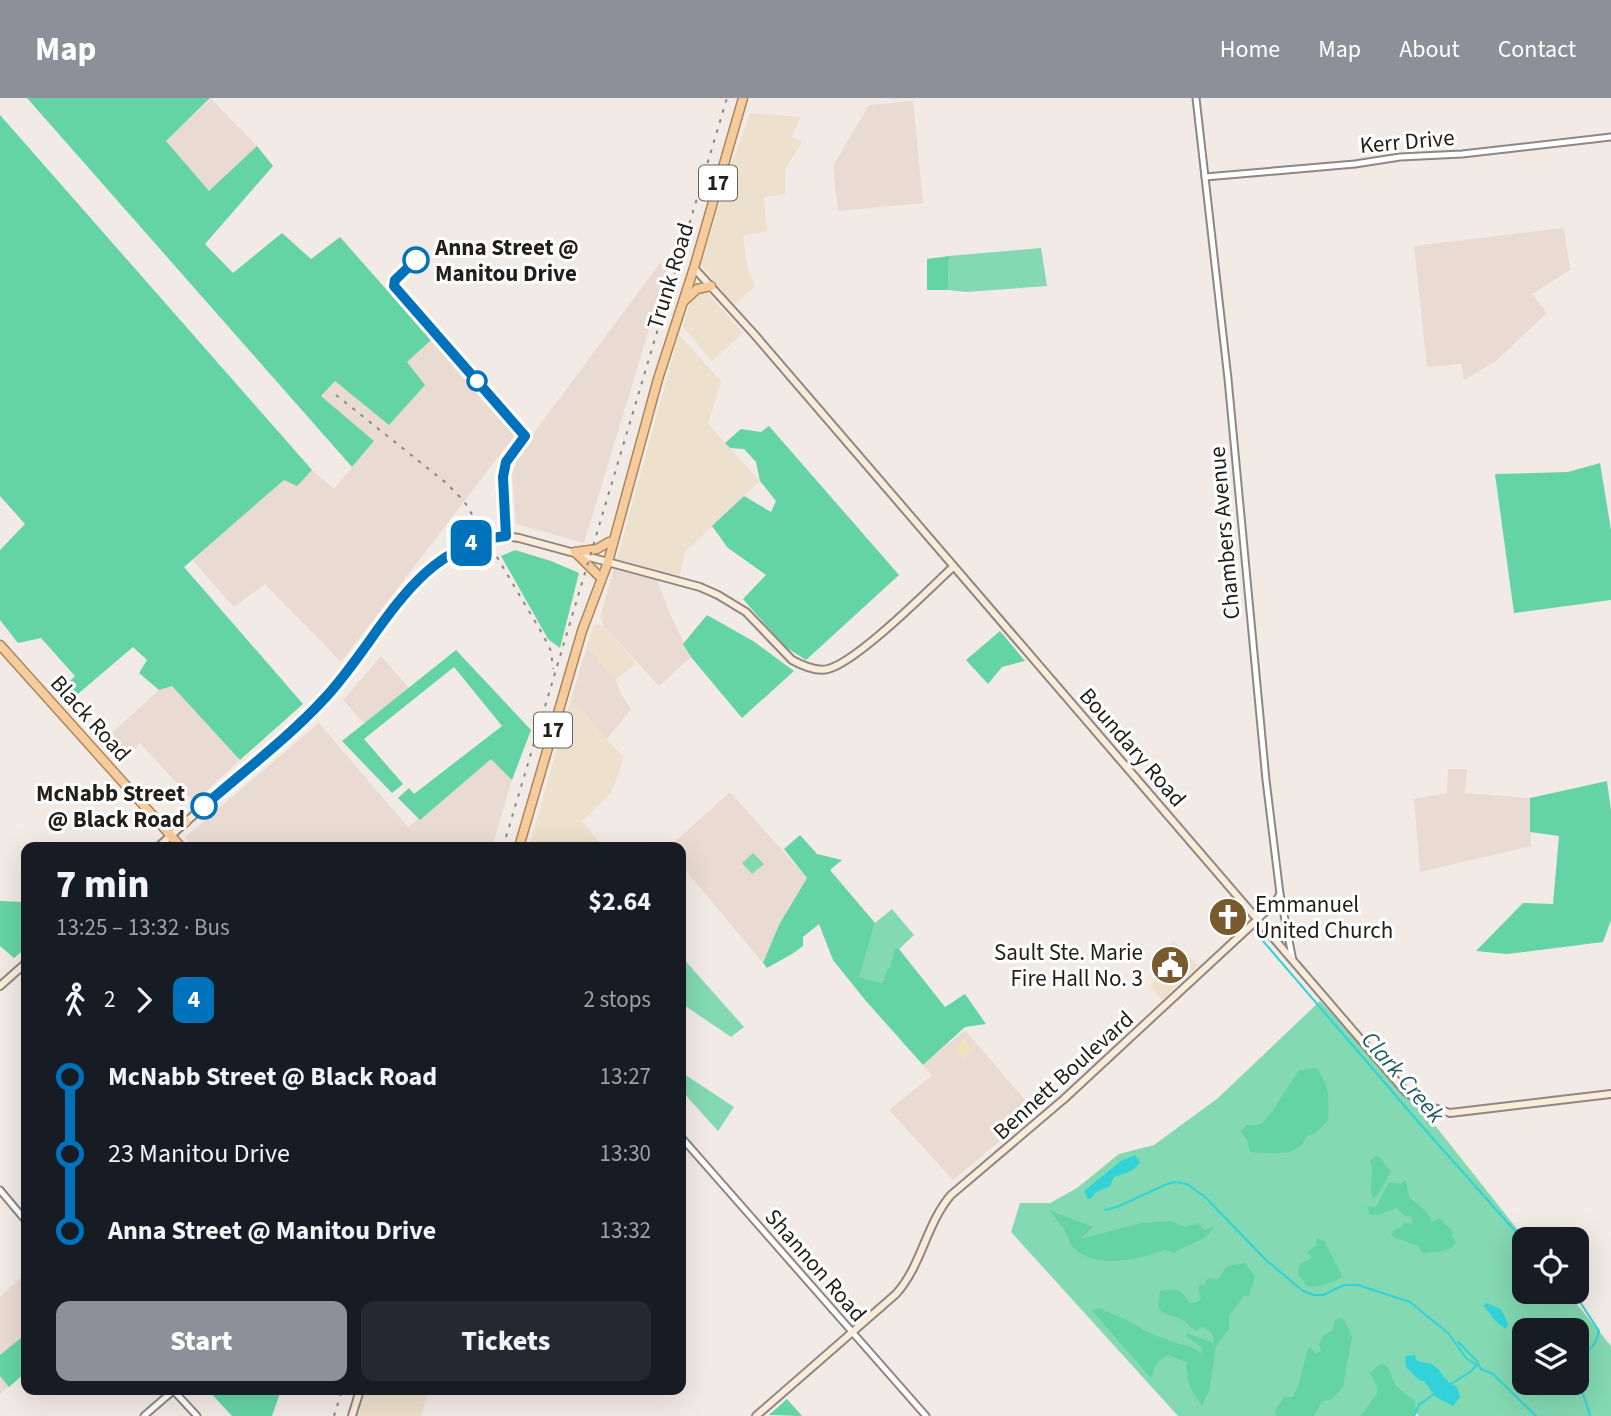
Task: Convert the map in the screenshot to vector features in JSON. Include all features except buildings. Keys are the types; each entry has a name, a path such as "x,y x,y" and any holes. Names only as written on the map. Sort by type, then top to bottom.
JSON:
{"highway":[{"name":"Trunk Road","path":"588,613 606,561 743,98"},
{"path":"682,303 697,289 711,286"},
{"name":"Trunk Road","path":"520,842 598,575 606,561 623,491 634,465"},
{"path":"575,552 597,549 609,542"},
{"path":"575,552 598,575"},
{"name":"Black Road","path":"0,645 177,842"},
{"path":"161,824 186,822"}],"main road":[{"name":"Boundary Road","path":"694,268 1405,1091 1427,1106 1450,1112 1611,1094"},
{"path":"163,842 326,697 422,574 452,551 487,538 519,538 681,581 718,595 746,612 792,660 821,670 847,660 953,568"},
{"name":"Bennett Boulevard","path":"756,1416 903,1286 938,1213 955,1191 1064,1099 1257,920"},
{"path":"0,986 21,967"},
{"path":"352,1416 358,1395"}],"street":[{"name":"Chambers Avenue","path":"1196,98 1229,391 1266,780 1280,894 1294,964"},
{"name":"Kerr Drive","path":"1205,177 1355,164 1400,157 1462,154 1611,137"},
{"name":"Bennett Boulevard","path":"1257,920 1280,894"},
{"name":"Shannon Road","path":"686,1143 926,1416"},
{"path":"0,1190 21,1215"},
{"path":"144,1416 167,1395"},
{"path":"178,1395 197,1416"}],"shaded area":[{"path":"211,99 257,146 209,192 166,141"},
{"path":"913,101 923,203 838,211 833,166 869,105"},
{"path":"750,113 801,117 791,137 802,142 785,170 785,194 764,197 767,231 743,236 748,270 755,286 734,305 701,266"},
{"path":"1564,228 1570,270 1532,294 1547,313 1496,361 1464,380 1461,364 1427,367 1414,246"},
{"path":"660,263 667,270 584,543 516,524 512,475 519,453"},
{"path":"704,289 743,333 712,361 683,327 693,293"},
{"path":"679,335 721,381 708,424 760,481 685,552 680,576 617,559"},
{"path":"431,340 515,435 341,662 265,584 234,607 192,560 284,480 297,485 312,470 334,489 374,441 320,396 334,381 406,362"},
{"path":"614,569 657,580 691,657 659,686 604,626 600,617"},
{"path":"594,624 604,626 636,663 616,680 587,647"},
{"path":"587,647 616,680 631,709 607,739 571,699"},
{"path":"381,656 409,688 364,723 343,700"},
{"path":"172,686 240,760 194,802 140,743 118,762 102,742 159,690"},
{"path":"571,699 624,758 611,793 582,821 599,842 530,842"},
{"path":"319,723 408,827 492,758 512,780 493,842 189,842 185,837"},
{"path":"1448,769 1467,769 1465,793 1530,798 1531,846 1420,872 1414,799 1447,793"},
{"path":"730,792 807,878 763,963 686,871 686,842 675,842"},
{"path":"1173,940 1198,966 1162,1000 1151,988"},
{"path":"965,1030 1026,1101 997,1125 1006,1136 953,1180 889,1110 932,1075 923,1065"},
{"path":"21,1278 21,1376 0,1394 0,1297"},
{"path":"364,1395 427,1395 421,1416 358,1416"}],"green space":[{"path":"27,98 210,98 166,141 209,191 257,146 273,166 205,244 233,273 282,233 311,259 340,237 431,340 407,362 425,385 389,425 335,381 321,396 374,441 352,467"},
{"path":"0,115 312,470 297,486 284,480 184,567 303,704 240,760 172,686 159,690 139,673 147,660 133,647 65,705 58,693 75,676 41,638 18,643 0,620 0,550 25,524 0,496"},
{"path":"1041,248 1047,286 966,292 948,290 949,256"},
{"path":"949,256 948,290 927,290 927,259"},
{"path":"769,426 899,575 806,660 784,646 743,599 766,575 728,548 712,526 744,496 771,512 776,501 760,481 756,462 744,449 730,448 725,443 741,429 761,432"},
{"path":"1600,463 1611,530 1611,600 1514,613 1495,474 1568,472"},
{"path":"515,550 579,573 560,648 548,639 501,556"},
{"path":"707,615 753,641 794,671 742,718 683,644"},
{"path":"1000,631 1025,661 1002,667 988,684 966,660"},
{"path":"456,650 531,730 512,780 491,759 420,820 398,798 409,788 414,794 502,726 454,667 364,739 403,784 392,793 342,741"},
{"path":"1607,781 1611,811 1611,920 1603,942 1507,954 1476,951 1523,903 1553,904 1559,836 1530,832 1530,798"},
{"path":"800,835 817,854 842,860 830,870 875,923 859,977 882,983 890,967 894,949 899,949 945,1007 965,994 986,1024 965,1027 923,1065 833,960 819,924 803,937 803,946 767,968 763,963 779,925 807,878 784,849"},
{"path":"753,853 764,864 752,874 742,863"},
{"path":"0,901 21,902 21,952 14,958 0,946"},
{"path":"892,909 914,935 899,949 894,950 882,983 858,977 875,923"},
{"path":"686,962 744,1027 731,1037 686,1006"},
{"path":"1320,1001 1430,1119 1516,1227 1512,1227 1512,1304 1577,1304 1588,1318 1512,1318 1512,1395 1589,1395 1589,1319 1611,1346 1611,1416 1419,1416 1416,1413 1413,1416 1178,1416 1011,1232 1020,1203 1050,1203 1077,1188 1119,1154 1154,1145 1218,1098"},
{"path":"1316,1068 1326,1086 1328,1121 1306,1137 1297,1149 1290,1152 1250,1152 1241,1131 1246,1125 1263,1122 1300,1070"},
{"path":"686,1075 734,1107 718,1131 686,1096"},
{"path":"1377,1155 1391,1171 1373,1199 1370,1161"},
{"path":"1406,1180 1409,1197 1426,1211 1432,1222 1439,1218 1453,1232 1456,1243 1453,1247 1422,1253 1417,1245 1395,1238 1391,1234 1402,1227 1404,1222 1413,1224 1411,1216 1404,1216 1397,1208 1370,1215 1367,1206 1376,1207 1389,1182 1401,1184"},
{"path":"1049,1210 1093,1227 1080,1239 1141,1223 1171,1221 1185,1227 1199,1223 1204,1230 1215,1226 1201,1239 1174,1253 1165,1250 1143,1257 1104,1261 1081,1254 1072,1246 1063,1228"},
{"path":"1317,1238 1324,1241 1342,1275 1325,1285 1307,1286 1298,1274 1300,1264 1312,1258 1307,1252 1316,1246"},
{"path":"1245,1263 1255,1276 1249,1296 1244,1296 1229,1316 1229,1329 1216,1346 1210,1388 1202,1406 1189,1386 1186,1362 1168,1355 1156,1364 1152,1379 1092,1311 1098,1308 1147,1332 1202,1353 1202,1348 1186,1336 1187,1333 1213,1343 1214,1337 1210,1331 1201,1327 1196,1331 1181,1319 1167,1315 1158,1308 1160,1291 1178,1290 1189,1303 1195,1303 1201,1299 1198,1288 1200,1284 1204,1286 1208,1278 1218,1279 1227,1266"},
{"path":"1343,1318 1352,1337 1343,1387 1332,1399 1322,1402 1314,1416 1276,1416 1275,1411 1284,1397 1292,1397 1295,1393 1309,1347 1316,1353 1321,1351 1319,1344 1322,1337 1333,1330 1335,1320"},
{"path":"21,1338 21,1376 9,1387 0,1376 0,1355"},
{"path":"1381,1363 1388,1367 1396,1386 1415,1401 1416,1412 1413,1416 1360,1416 1377,1395 1377,1387 1370,1373"},
{"path":"213,1395 279,1395 272,1416 232,1416"},
{"path":"787,1399 802,1416 769,1415"}],"sand":[{"path":"961,1040 967,1040 966,1043 973,1050 963,1059 954,1049"}],"water":[{"path":"1135,1155 1140,1162 1134,1168 1114,1177 1110,1186 1096,1192 1090,1199 1087,1198 1084,1191 1121,1161"},
{"path":"1487,1303 1501,1309 1508,1324 1506,1329 1498,1324 1483,1306"},
{"path":"1416,1355 1415,1359 1438,1368 1448,1381 1457,1387 1460,1397 1453,1406 1436,1397 1424,1381 1419,1380 1406,1367 1405,1356"}],"waterway":[{"name":"Clark Creek","path":"1257,934 1512,1227"},
{"path":"1105,1210 1167,1184 1187,1184 1205,1197 1266,1260 1303,1291 1323,1295 1344,1285 1358,1285 1410,1302 1448,1333 1466,1358 1477,1365 1449,1385"},
{"name":"Clark Creek","path":"1581,1304 1599,1331 1596,1342 1584,1356 1579,1374 1590,1416"},
{"path":"1458,1342 1481,1369 1493,1374 1536,1416"},
{"path":"1414,1416 1419,1405 1435,1393"}],"railway":[{"path":"504,842 727,98"},
{"path":"336,395 445,482 464,501 543,635 551,651 553,669"},
{"path":"334,1416 340,1395"}],"bus line":[{"name":"4","path":"204,806 326,697 422,574 437,561 467,544 506,536 503,477 506,462 525,436 394,286 395,280 416,260"}],"place":[{"name":"Anna Street @ Manitou Drive","path":"416,260"},
{"name":"McNabb Street @ Black Road","path":"204,806"},
{"name":"Emmanuel United Church","path":"1228,917"},
{"name":"Sault Ste. Marie Fire Hall No. 3","path":"1170,965"}]}
